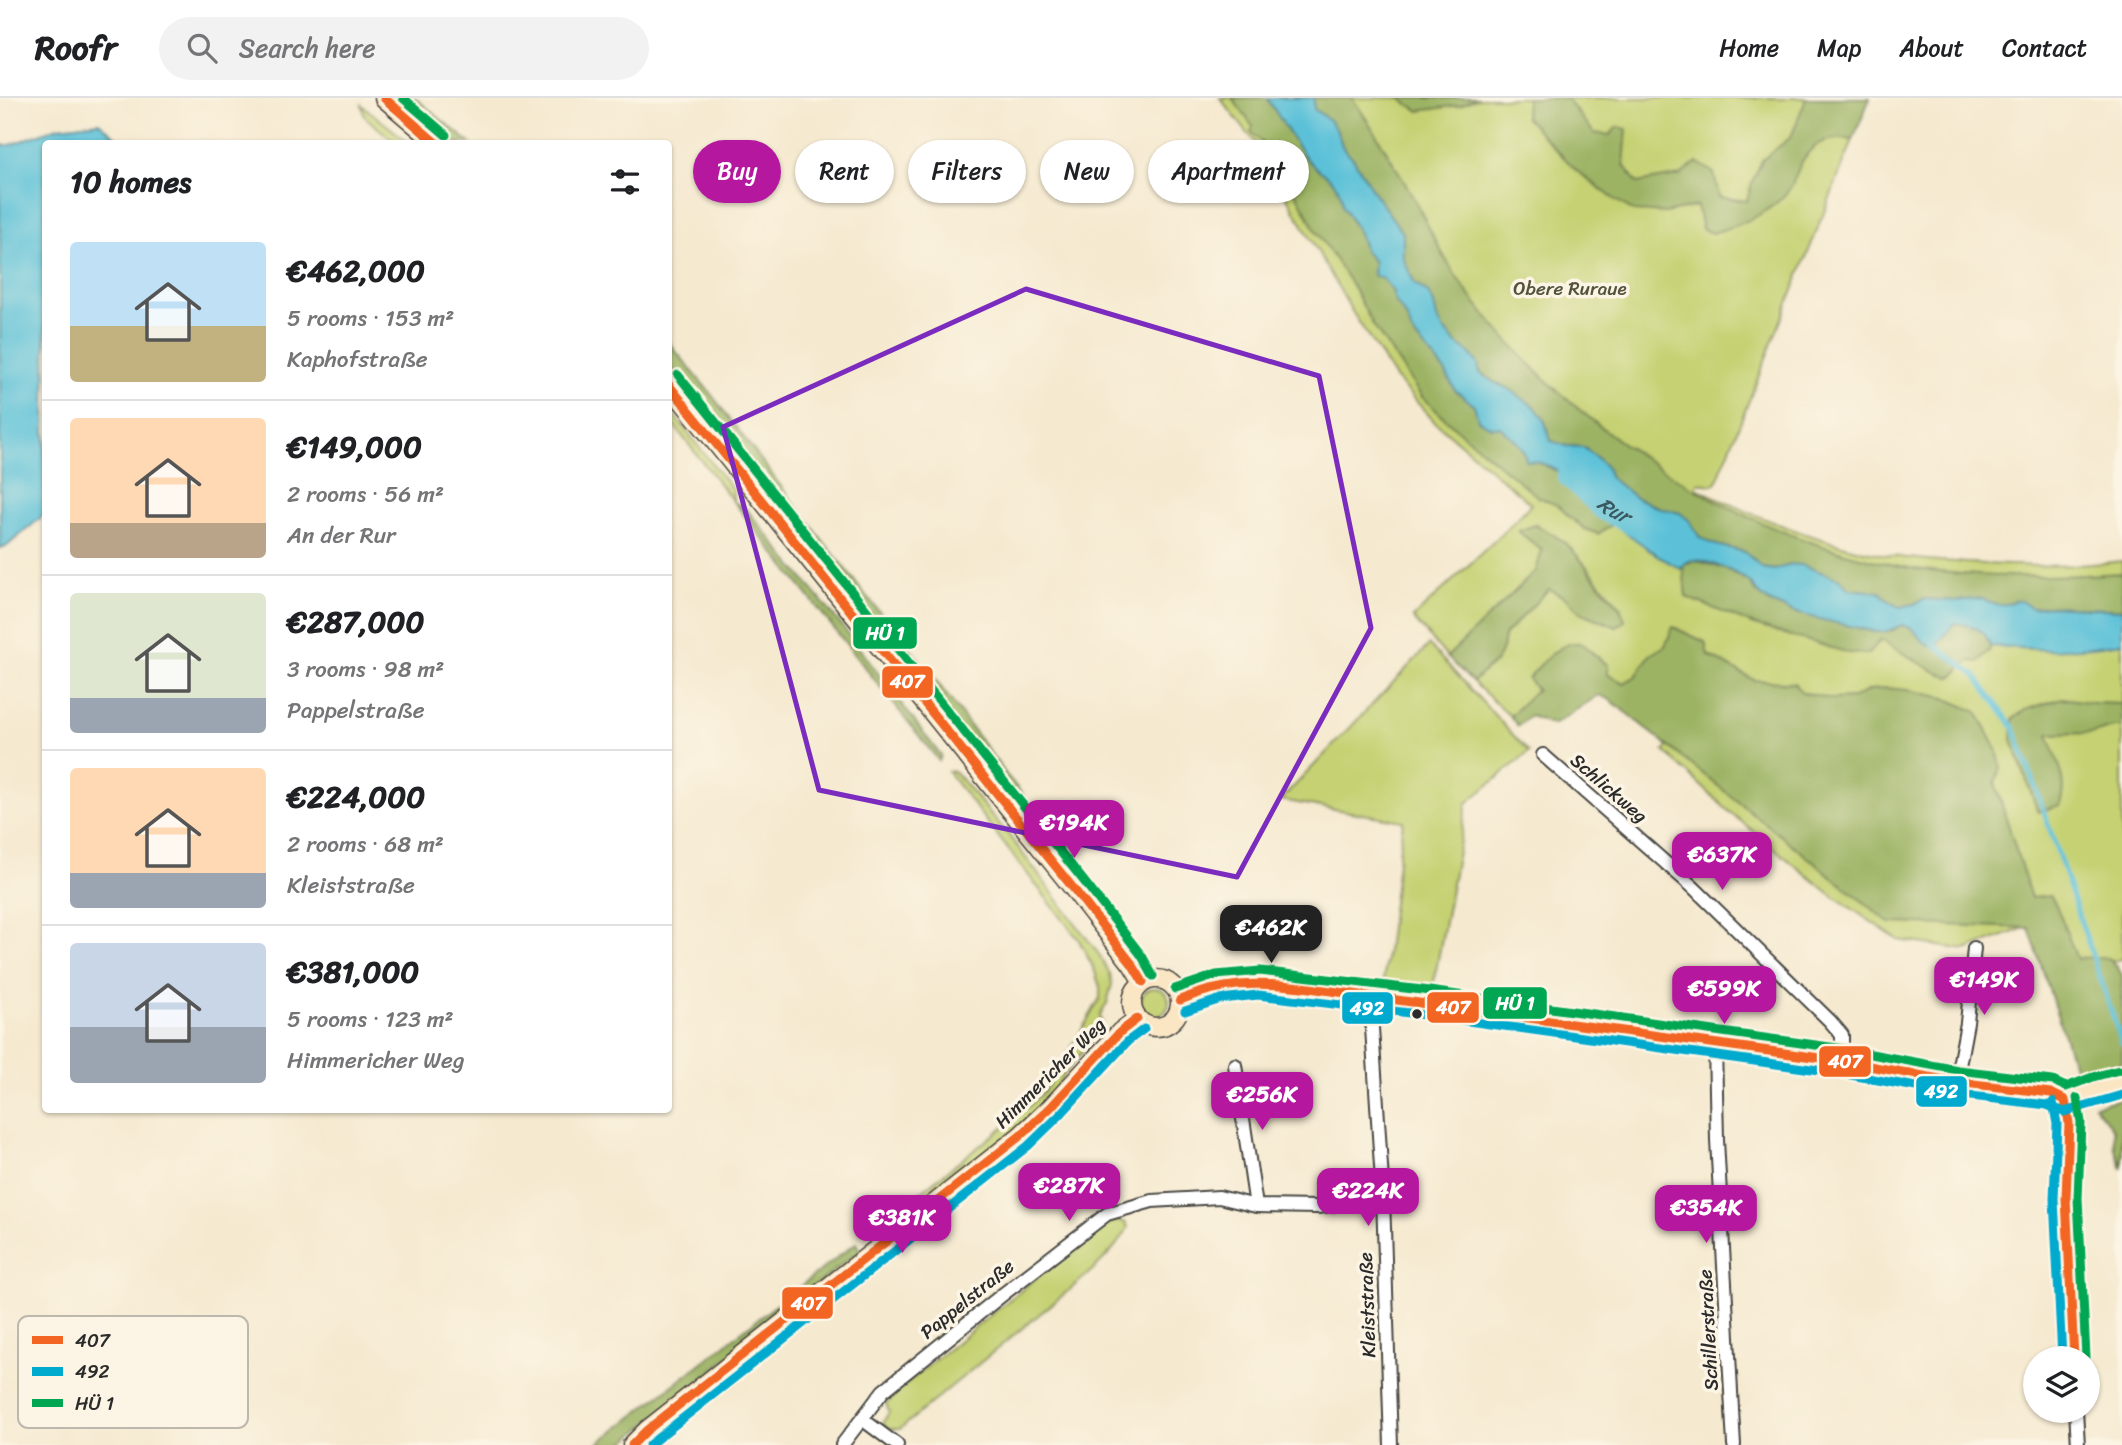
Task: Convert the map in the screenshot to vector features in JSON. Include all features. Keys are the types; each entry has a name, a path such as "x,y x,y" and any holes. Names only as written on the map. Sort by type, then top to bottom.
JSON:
{"main road":[{"path":"384,98 433,140"},
{"path":"672,388 1073,888 1143,982"},
{"path":"1150,979 1166,981 1178,992 1180,1000 1180,1009 1169,1024 1152,1028 1136,1019 1132,1010 1131,999 1135,989 1150,979"},
{"path":"1180,1000 1201,990 1235,983 1302,987 1842,1061 1956,1082 2051,1093 2065,1100 2122,1082"},
{"name":"Himmericher Weg","path":"632,1445 647,1430 1020,1136 1051,1107 1105,1046 1128,1023 1136,1019"}],"street":[{"name":"Schlickweg","path":"1543,755 1693,887 1830,1021 1842,1035 1842,1061"},
{"path":"1956,1082 1967,1023 1975,948"},
{"name":"Kleiststraße","path":"1370,997 1383,1197 1391,1445"},
{"name":"Schillerstraße","path":"1715,1045 1717,1140 1734,1445"},
{"path":"1235,1065 1256,1206"},
{"path":"2065,1100 2069,1123 2066,1198 2073,1346"},
{"name":"Pappelstraße","path":"842,1445 883,1391 1107,1214 1152,1201 1219,1196 1256,1206 1318,1207 1383,1197"},
{"path":"862,1419 897,1445"},
{"path":"2077,1423 2078,1445"}],"highlighted area":[{"path":"1026,289 1319,376 1371,628 1237,877 819,790 723,427"}],"green space":[{"path":"398,98 415,98 466,140 448,140"},
{"name":"Obere Ruraue","path":"1220,98 1855,98 1839,137 1853,140 1716,483 1698,483 1696,488 1795,530 1883,555 2025,566 2122,561 2122,959 2056,976 2038,923 1966,950 1898,940 1829,893 1726,809 1664,751 1685,730 1624,683 1608,675 1608,665 1582,644 1510,716 1473,682 1496,662 1504,636 1549,588 1566,598 1580,612 1616,627 1621,607 1573,551 1535,525 1519,531 1542,551 1536,571 1447,657 1413,618 1531,504 1434,421 1395,378 1353,313 1290,203 1309,203 1309,140 1253,140"},
{"path":"1232,98 1267,98 1295,140 1259,140 1251,132 1253,127"},
{"path":"1314,98 1352,98 1418,206 1452,269 1507,340 1555,388 1608,432 1664,471 1724,505 1786,533 1851,554 1916,569 2019,576 2122,573 2122,610 2049,606 2032,608 2012,602 1997,605 1983,598 1956,601 1924,599 1900,607 1880,592 1849,589 1839,579 1790,564 1775,570 1762,568 1745,552 1700,538 1690,521 1635,497 1609,477 1607,468 1583,447 1551,441 1544,419 1508,388 1495,383 1480,372 1470,353 1443,329 1428,293 1415,284 1403,258 1403,233 1353,158 1343,148 1337,131 1329,120 1314,109"},
{"path":"1399,98 1478,98 1460,105 1419,111"},
{"path":"1526,98 1566,98 1594,133 1610,135 1617,127 1627,129 1624,165 1637,183 1681,175 1697,162 1714,173 1719,197 1747,201 1762,160 1791,137 1806,98 1870,98 1853,140 1833,139 1815,146 1802,161 1793,183 1781,199 1763,213 1743,223 1712,233 1702,229 1697,206 1665,213 1634,211 1614,199 1577,171 1525,117"},
{"path":"362,105 405,140 392,140 364,116"},
{"path":"1309,161 1330,177 1338,187 1365,251 1374,262 1373,271 1393,292 1412,333 1445,371 1455,390 1474,405 1491,427 1500,427 1522,447 1526,456 1561,473 1577,497 1610,504 1624,513 1621,529 1615,523 1598,534 1585,529 1559,506 1538,497 1422,397 1373,325 1352,285 1316,231 1301,203 1309,203"},
{"path":"672,347 1054,833 1044,833 672,369"},
{"path":"672,413 733,490 733,501 672,423"},
{"path":"733,501 747,510 843,627 941,756 939,761"},
{"path":"1535,525 1557,537 1572,550 1618,605 1625,621 1617,627 1580,612 1566,598 1549,589 1504,635 1496,662 1473,682 1447,657 1536,571 1542,550 1518,531"},
{"path":"1694,560 1725,569 1749,581 1755,591 1770,603 1811,617 1875,632 1893,630 1902,625 1913,629 1919,635 1949,625 1966,624 1983,633 1990,650 1978,662 1971,661 1961,666 1954,676 1950,677 1881,640 1868,654 1849,653 1754,625 1686,597 1683,565"},
{"path":"1673,627 1705,642 1708,655 1754,680 1794,683 1802,692 1831,699 1853,698 1870,690 1886,688 1908,690 1945,698 1977,712 1997,749 2001,768 1995,782 2031,898 2050,896 2077,959 2104,957 2113,962 2122,975 2122,1063 2076,1073 2029,928 1890,923 1609,699 1599,695 1553,725 1530,716 1518,726 1510,716 1537,690 1528,679 1559,648 1567,644 1582,644 1608,665 1608,675 1624,683 1636,676 1650,655 1665,646"},
{"path":"1429,645 1529,752 1467,803 1432,992 1383,984 1403,821 1281,800"},
{"path":"2062,698 2122,704 2122,727 2093,733 2048,734 2061,769 2063,796 2060,805 2038,812 2012,740 2013,719 2025,710"},
{"path":"954,771 1007,833 1098,953 1110,974 1112,984 1100,1016 1102,1028 1061,1078 1056,1090 1021,1126 925,1199 919,1193 1005,1126 1047,1088 1100,998 1100,987 1094,969 1079,940 948,772"},
{"path":"1044,833 1054,833 1075,861 1070,869"},
{"path":"1155,988 1165,992 1169,1002 1165,1012 1155,1016 1145,1012 1141,1002 1145,992"},
{"path":"2122,1099 2122,1169 2115,1149 2113,1129 2094,1105"},
{"path":"1118,1220 1126,1223 1128,1227 1111,1251 1087,1275 900,1429 889,1429 884,1425 889,1412 886,1404 907,1383 1078,1244 1107,1224"},
{"path":"856,1243 860,1250 621,1445 596,1445"}],"water":[{"path":"1267,98 1314,98 1314,109 1329,120 1337,131 1343,148 1353,158 1403,233 1403,258 1415,284 1428,293 1443,329 1470,353 1478,364 1480,373 1535,407 1544,419 1551,441 1583,447 1607,468 1609,477 1635,497 1654,506 1680,513 1690,521 1700,538 1745,552 1762,568 1775,570 1790,564 1802,565 1840,579 1849,589 1880,592 1900,607 1924,599 1956,601 1983,598 1997,605 2019,600 2032,608 2049,606 2122,610 2122,643 2050,650 1990,646 1986,636 1978,629 1955,623 1935,647 1925,643 1913,629 1902,625 1885,632 1875,632 1809,616 1767,601 1748,581 1722,567 1693,560 1681,569 1661,558 1621,529 1624,514 1607,505 1577,497 1557,471 1543,464 1526,461 1520,446 1513,438 1500,427 1491,427 1478,420 1474,405 1455,390 1445,371 1412,333 1393,292 1383,279 1373,275 1374,262 1365,251 1359,233 1342,205 1336,185 1309,161 1309,140 1293,140"},
{"path":"99,122 120,140 42,140 42,517 7,546 0,548 0,145 10,145 58,127"}],"waterway":[{"name":"Rur","path":"1572,474 1607,507 1661,533"},
{"path":"1932,643 1975,675 2014,728 2122,1043"}],"transit line":[{"name":"407","path":"384,98 432,140"},
{"path":"403,98 446,135"},
{"path":"678,375 1083,880 1142,956 1153,976"},
{"name":"407","path":"672,389 1073,888 1143,982"},
{"path":"1175,989 1216,975 1260,971 1422,990 1844,1049 1958,1070 2053,1081 2066,1087 2119,1070"},
{"name":"407","path":"1180,1000 1211,990 1240,985 1302,987 1842,1061 1956,1082 2051,1093 2065,1100"},
{"name":"492","path":"1185,1011 1221,999 1258,995 1418,1014 1840,1073 1954,1094 2047,1105 2064,1112 2122,1095"},
{"name":"407","path":"632,1445 647,1430 1020,1136 1051,1107 1120,1032 1137,1019"},
{"name":"492","path":"649,1445 1028,1146 1128,1041 1144,1029"},
{"path":"2077,1098 2081,1122 2078,1198 2085,1346"},
{"name":"407","path":"2065,1100 2069,1123 2066,1198 2073,1346"},
{"name":"492","path":"2053,1102 2057,1124 2054,1199 2061,1346"}]}
